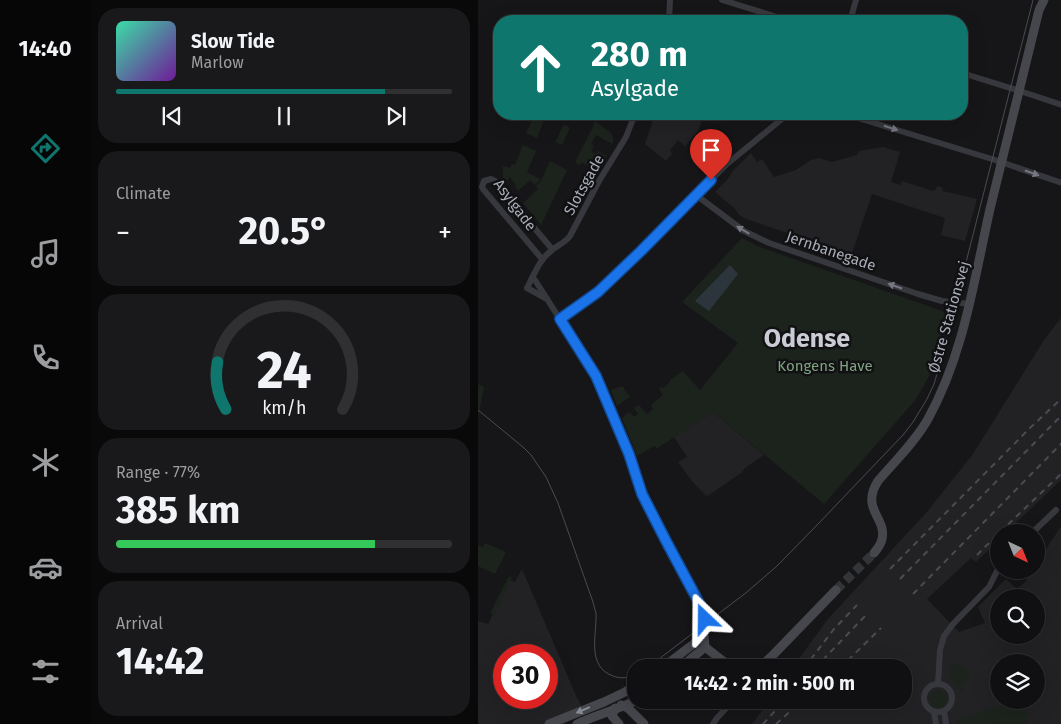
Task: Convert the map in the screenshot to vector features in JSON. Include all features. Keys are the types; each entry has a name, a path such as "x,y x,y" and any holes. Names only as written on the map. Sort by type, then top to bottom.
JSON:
{"street":[{"path":"669,15 670,0"},
{"path":"722,0 771,15"},
{"path":"852,15 856,0"},
{"name":"Østre Stationsvej","path":"874,553 883,537 873,508 873,488 916,438 936,404 946,381 970,304 990,211 1044,0"},
{"path":"968,75 1062,105"},
{"name":"Slotsgade","path":"542,259 552,250 564,244 570,236 599,181 626,137 633,120"},
{"path":"560,319 598,292 727,164 781,120"},
{"path":"864,120 1062,183"},
{"name":"Asylgade","path":"542,259 482,187 484,181 491,178 495,181 552,250"},
{"name":"Jernbanegade","path":"696,195 744,231 769,243 918,294 942,301 970,304"},
{"path":"542,259 527,288 548,299"},
{"path":"532,278 548,299 596,376 629,454 642,494 705,615 705,647 720,659"},
{"path":"1041,524 1056,510"},
{"path":"938,684 940,650 944,636 988,587 992,579"},
{"path":"769,659 836,590"},
{"path":"674,659 704,636"},
{"path":"691,659 705,647"},
{"path":"933,685 942,685 949,690 952,697 950,705 944,711 934,712 926,705 924,697 928,688 933,685"},
{"path":"549,724 627,691"},
{"path":"619,724 612,716 627,696"},
{"path":"604,702 628,708 644,724"},
{"path":"577,724 627,704"},
{"path":"638,709 651,724"},
{"path":"713,724 725,709"},
{"path":"944,711 946,724"},
{"path":"934,712 936,724"},
{"path":"554,724 563,719"}],"shaded area":[{"path":"653,120 702,120 698,131 685,146 678,140 670,150 672,154 666,161 645,144"},
{"path":"883,147 900,152 891,182 900,185 902,181 933,191 937,186 942,187 943,191 977,199 965,241 941,235 945,218 872,194 851,256 746,219 739,215 734,208 715,192 751,153 757,162 762,159 774,177 796,170 811,160 819,158 832,162 857,155 859,151"},
{"path":"730,265 738,274 709,311 695,301"},
{"path":"1061,318 1061,482 1014,524 990,524 990,549 976,562 971,558 927,599 959,632 985,623 978,607 990,595 990,644 1045,644 1045,589 1017,589 1027,579 1046,579 1046,549 1061,526 1061,724 752,724 763,709 912,709 912,659 799,659 827,620 926,513 973,454 1044,340"},
{"path":"713,412 764,455 706,496 678,462 687,457 674,437"},
{"path":"522,569 554,644 493,644 493,709 558,709 558,653 577,698 586,713 563,724 478,724 478,621 488,624 509,580 515,582"},
{"path":"1006,579 1017,589 996,589"}],"green space":[{"path":"532,120 544,120 537,138 526,133"},
{"path":"595,121 611,133 614,140 612,144 596,135 591,144 594,146 592,152 595,154 598,151 607,156 597,171 582,162 580,165 575,162"},
{"path":"564,124 570,128 562,145 555,142"},
{"path":"523,145 536,151 527,172 541,179 535,185 530,180 518,191 510,177 505,182 503,180 503,166 510,168 512,164 515,165"},
{"path":"550,161 567,170 541,225 523,203 538,189 536,186 541,181"},
{"name":"Kongens Have","path":"742,238 757,246 946,314 929,376 918,396 824,504 713,412 656,449 654,446 637,456 622,418 629,412 634,417 638,414 634,408 639,405 647,414 653,409 651,405 663,395 659,389 663,388 670,380 683,371 700,390 738,343 682,302"},
{"path":"478,384 484,387 478,417"},
{"path":"624,387 630,397 617,406 611,390"},
{"path":"485,543 506,552 495,574 478,566 478,545 483,547"},
{"path":"509,576 512,578 494,615 490,613"},
{"path":"956,664 964,666 969,671 969,675 962,686 963,692 955,685 950,674 951,668"},
{"path":"938,690 944,693 947,699 944,705 938,708 932,705 929,699 932,693"},
{"path":"990,708 1027,709 1028,724 957,724 957,720 962,717 968,717"}],"tunnel":[{"path":"836,590 874,553"}],"tram line":[{"path":"659,659 747,592 777,566 903,435 927,399 940,364 1033,0"},
{"path":"478,410 523,447 546,477 558,503 593,602 596,613 595,649 599,665 616,677 627,678"}],"railway":[{"path":"890,569 1062,398"},
{"path":"900,579 1062,415"},
{"path":"913,594 1062,443"},
{"path":"1008,524 1062,473"},
{"path":"977,555 990,542"},
{"path":"811,659 834,629 857,605"},
{"path":"824,659 867,614"},
{"path":"849,659 881,628"},
{"path":"763,724 777,709"},
{"path":"776,724 793,709"}],"district":[{"name":"Odense","path":"807,339"}],"route":[{"path":"705,619 704,612 642,494 629,454 596,376 560,319 598,292 711,180"}]}
